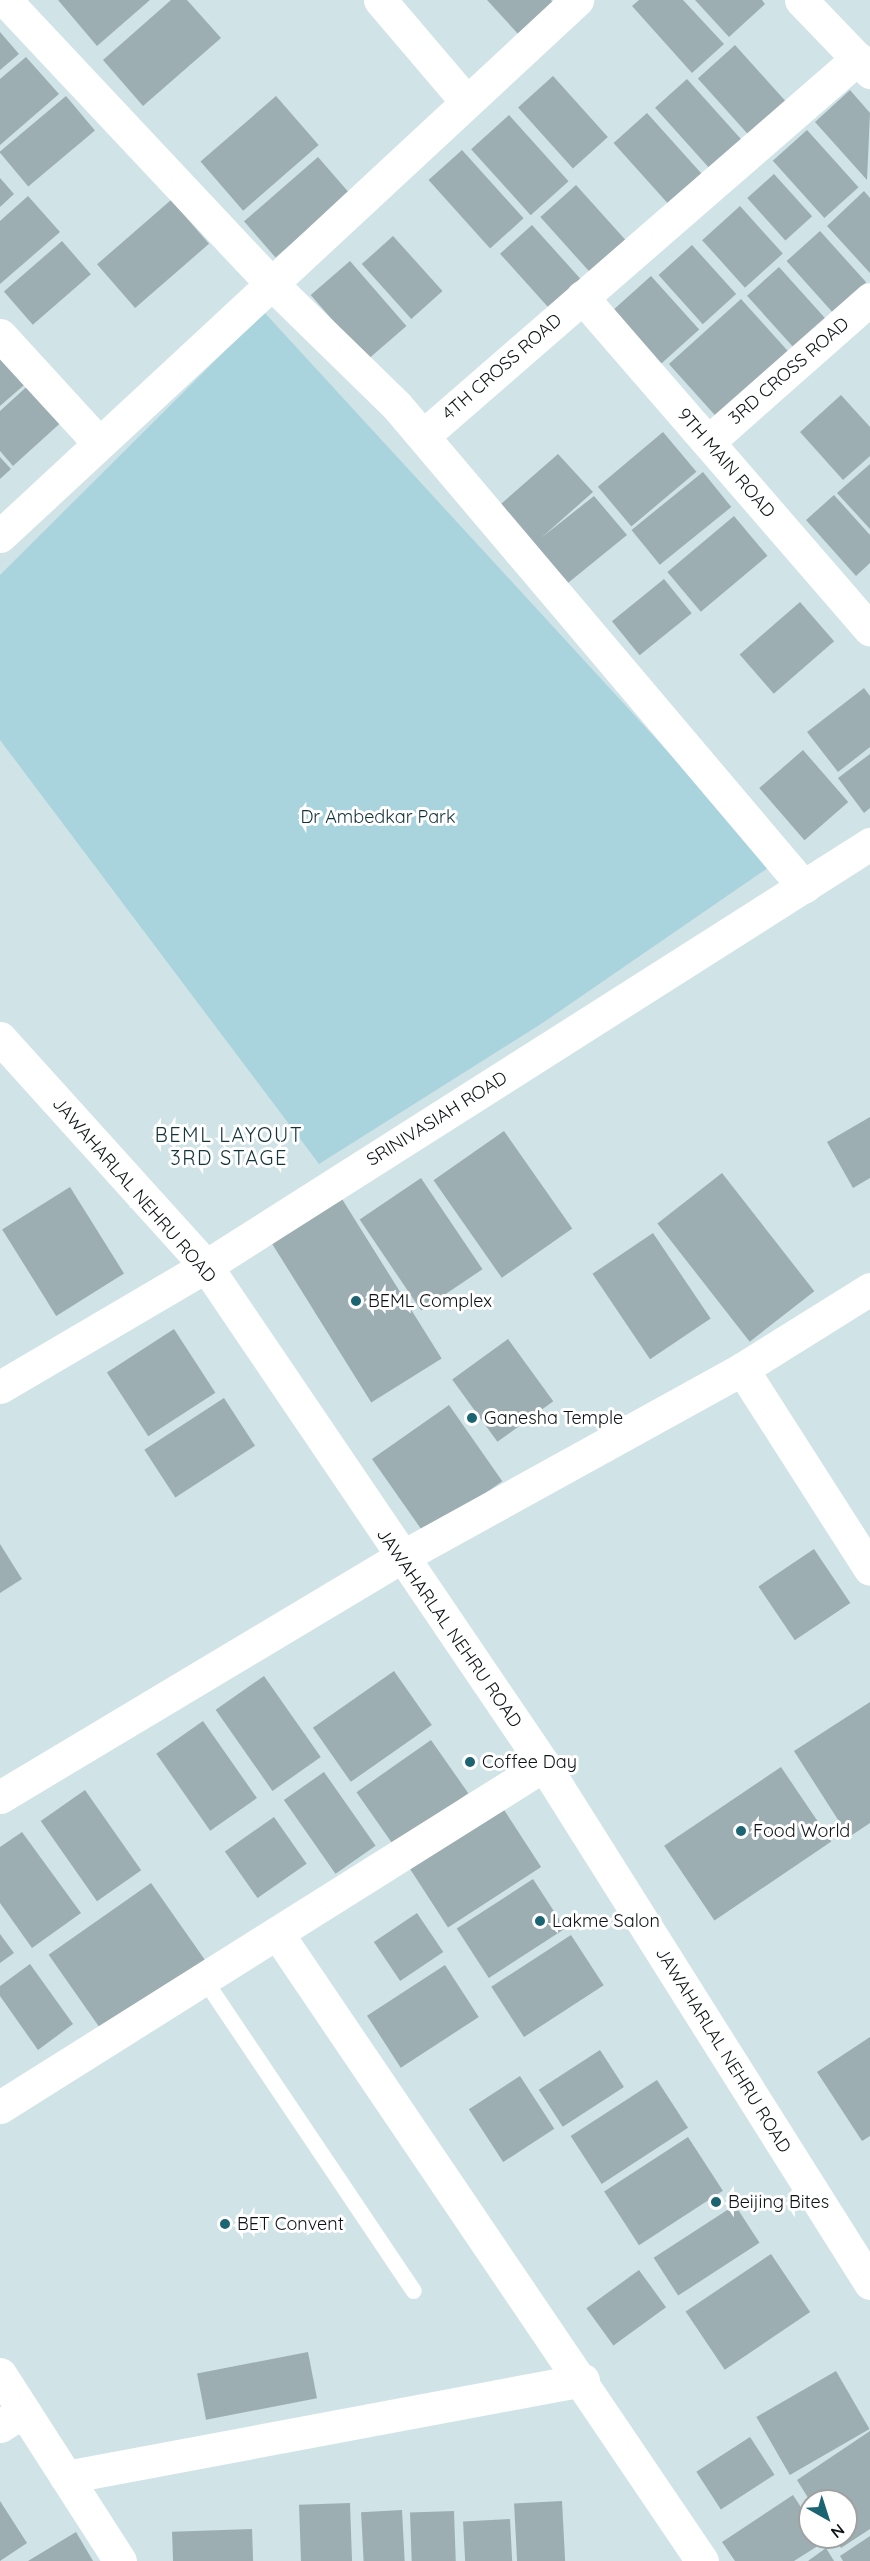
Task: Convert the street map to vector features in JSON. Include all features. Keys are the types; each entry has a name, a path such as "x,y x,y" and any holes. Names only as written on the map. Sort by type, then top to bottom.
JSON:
{"street":[{"path":"5,0 270,282 423,436 804,887"},
{"path":"381,0 465,100"},
{"path":"0,536 465,100 577,0"},
{"path":"801,0 864,65"},
{"name":"4TH CROSS ROAD","path":"423,436 582,297 864,65"},
{"name":"9TH MAIN ROAD","path":"582,297 708,442 865,614"},
{"name":"3RD CROSS ROAD","path":"708,442 870,299"},
{"path":"0,335 99,443"},
{"name":"SRINIVASIAH ROAD","path":"0,1387 206,1266 870,844"},
{"name":"JAWAHARLAL NEHRU ROAD","path":"5,1052 206,1266 400,1558 544,1765 870,2283"},
{"path":"0,1797 400,1558 742,1369 870,1288"},
{"path":"742,1369 870,1569"},
{"path":"0,2107 544,1765"},
{"path":"277,1933 583,2380 702,2561"},
{"path":"0,2374 12,2418 66,2477 120,2561"},
{"path":"66,2477 583,2380"}],"lane":[{"path":"204,1979 414,2291"}],"green space":[{"name":"Dr Ambedkar Park","path":"264,312 772,865 541,1024 319,1164 0,740 0,575"}],"building":[{"path":"58,0 150,0 97,46"},
{"path":"171,0 187,0 221,38 143,106 103,60"},
{"path":"487,0 551,0 555,5 520,36"},
{"path":"639,0 683,0 724,44 692,73 632,6"},
{"path":"695,0 762,0 765,4 729,37"},
{"path":"0,32 19,54 0,70"},
{"path":"735,45 786,101 749,135 698,78"},
{"path":"26,57 59,94 0,145 0,79"},
{"path":"553,76 608,137 573,168 518,107"},
{"path":"687,79 745,144 713,172 655,108"},
{"path":"850,90 870,113 867,180 815,122"},
{"path":"66,96 95,130 28,186 0,151"},
{"path":"276,96 319,145 243,211 201,162"},
{"path":"647,113 707,179 673,209 614,143"},
{"path":"509,115 569,181 531,215 471,149"},
{"path":"807,130 859,187 824,218 773,161"},
{"path":"462,150 524,218 490,248 429,180"},
{"path":"318,157 349,193 276,258 244,221"},
{"path":"774,174 812,216 785,240 747,198"},
{"path":"0,178 14,194 0,207"},
{"path":"576,185 627,241 591,274 540,217"},
{"path":"864,191 870,198 870,273 827,226"},
{"path":"28,196 60,232 0,284 0,221"},
{"path":"171,200 209,244 135,308 97,264"},
{"path":"740,206 783,254 745,288 702,240"},
{"path":"532,225 587,286 555,315 500,254"},
{"path":"820,231 866,282 833,312 787,261"},
{"path":"393,236 443,291 411,319 362,264"},
{"path":"62,241 91,274 33,325 4,292"},
{"path":"692,245 736,294 703,324 659,275"},
{"path":"350,261 406,326 367,360 311,295"},
{"path":"779,267 826,319 794,348 747,296"},
{"path":"651,276 699,330 661,364 612,311"},
{"path":"741,299 792,355 720,420 669,364"},
{"path":"0,343 31,379 0,406"},
{"path":"33,381 66,418 13,466 0,451 0,411"},
{"path":"841,395 870,427 870,456 843,480 800,432"},
{"path":"663,432 696,472 631,526 598,487"},
{"path":"558,454 593,492 541,538 594,496 627,535 563,587 493,511"},
{"path":"0,457 11,469 0,479"},
{"path":"870,464 870,529 837,493"},
{"path":"703,472 731,507 660,565 632,530"},
{"path":"834,495 870,535 870,563 856,576 806,520"},
{"path":"734,516 767,556 701,612 667,572"},
{"path":"664,579 692,613 640,655 612,621"},
{"path":"800,602 834,641 774,694 740,654"},
{"path":"864,688 870,696 870,747 838,772 807,732"},
{"path":"803,750 848,802 804,840 759,788"},
{"path":"870,754 870,808 864,813 838,778"},
{"path":"870,1117 870,1178 853,1188 827,1142"},
{"path":"504,1131 572,1228 502,1278 434,1180"},
{"path":"722,1173 814,1291 750,1342 657,1223"},
{"path":"421,1178 483,1269 421,1311 360,1219"},
{"path":"70,1187 124,1274 56,1316 2,1229"},
{"name":"BEML Complex","path":"342,1199 442,1358 371,1402 272,1243"},
{"path":"653,1233 711,1318 650,1359 592,1274"},
{"path":"174,1329 215,1393 148,1436 107,1373"},
{"path":"508,1339 553,1401 497,1442 452,1380"},
{"path":"224,1398 255,1446 175,1498 144,1450"},
{"path":"449,1405 502,1481 425,1535 372,1459"},
{"path":"0,1544 22,1579 0,1593"},
{"path":"814,1549 850,1603 795,1640 758,1586"},
{"path":"394,1671 432,1725 351,1782 313,1728"},
{"path":"264,1676 321,1757 272,1791 216,1710"},
{"path":"870,1702 870,1823 849,1837 794,1751"},
{"path":"203,1721 257,1798 210,1831 156,1754"},
{"path":"431,1740 468,1793 394,1845 356,1792"},
{"path":"781,1767 831,1842 714,1920 664,1846"},
{"path":"324,1772 376,1846 335,1874 284,1800"},
{"path":"85,1790 141,1870 97,1901 41,1821"},
{"path":"497,1799 541,1867 448,1927 404,1859"},
{"path":"274,1817 307,1864 258,1898 225,1851"},
{"path":"22,1832 81,1913 32,1948 0,1903 0,1847"},
{"path":"533,1879 565,1928 489,1978 457,1929"},
{"path":"151,1883 205,1961 103,2033 49,1955"},
{"path":"417,1913 443,1952 400,1981 374,1942"},
{"path":"0,1934 14,1953 0,1963"},
{"path":"571,1935 604,1985 524,2037 491,1987"},
{"path":"30,1964 73,2024 38,2050 0,1996 0,1986"},
{"path":"445,1965 479,2017 401,2068 367,2016"},
{"path":"870,2037 870,2136 862,2141 817,2072"},
{"path":"600,2050 624,2087 563,2127 539,2090"},
{"path":"520,2076 554,2129 503,2162 469,2109"},
{"path":"657,2080 688,2128 602,2184 571,2136"},
{"path":"688,2137 723,2191 639,2245 604,2191"},
{"path":"735,2205 760,2243 678,2296 654,2258"},
{"path":"771,2254 810,2312 725,2370 686,2312"},
{"path":"639,2270 666,2307 613,2345 586,2308"},
{"path":"308,2352 317,2398 206,2420 197,2374"},
{"path":"836,2371 870,2429 790,2475 756,2417"},
{"path":"870,2431 870,2529 858,2537 858,2489 803,2489 797,2480"},
{"path":"750,2437 775,2475 721,2510 696,2472"},
{"path":"793,2495 798,2503 798,2549 813,2549 794,2561 735,2561 722,2542"},
{"path":"0,2501 27,2543 0,2561"},
{"path":"562,2501 565,2561 517,2561 514,2504"},
{"path":"350,2503 352,2561 301,2561 299,2505"},
{"path":"402,2510 405,2561 364,2561 361,2512"},
{"path":"454,2511 456,2561 412,2561 410,2513"},
{"path":"510,2519 512,2561 465,2561 463,2521"},
{"path":"252,2529 253,2561 173,2561 172,2532"},
{"path":"76,2532 93,2561 28,2561"},
{"path":"870,2536 870,2561 843,2561 840,2556 850,2549 858,2549 858,2544"},
{"path":"827,2549 834,2561 808,2561"}],"place":[{"name":"BEML Complex","path":"356,1301"},
{"name":"Ganesha Temple","path":"472,1418"},
{"name":"Coffee Day","path":"470,1762"},
{"name":"Food World","path":"741,1831"},
{"name":"Lakme Salon","path":"540,1921"},
{"name":"Beijing Bites","path":"716,2202"},
{"name":"BET Convent","path":"225,2224"}],"district":[{"name":"BEML LAYOUT 3RD STAGE","path":"229,1146"}]}
